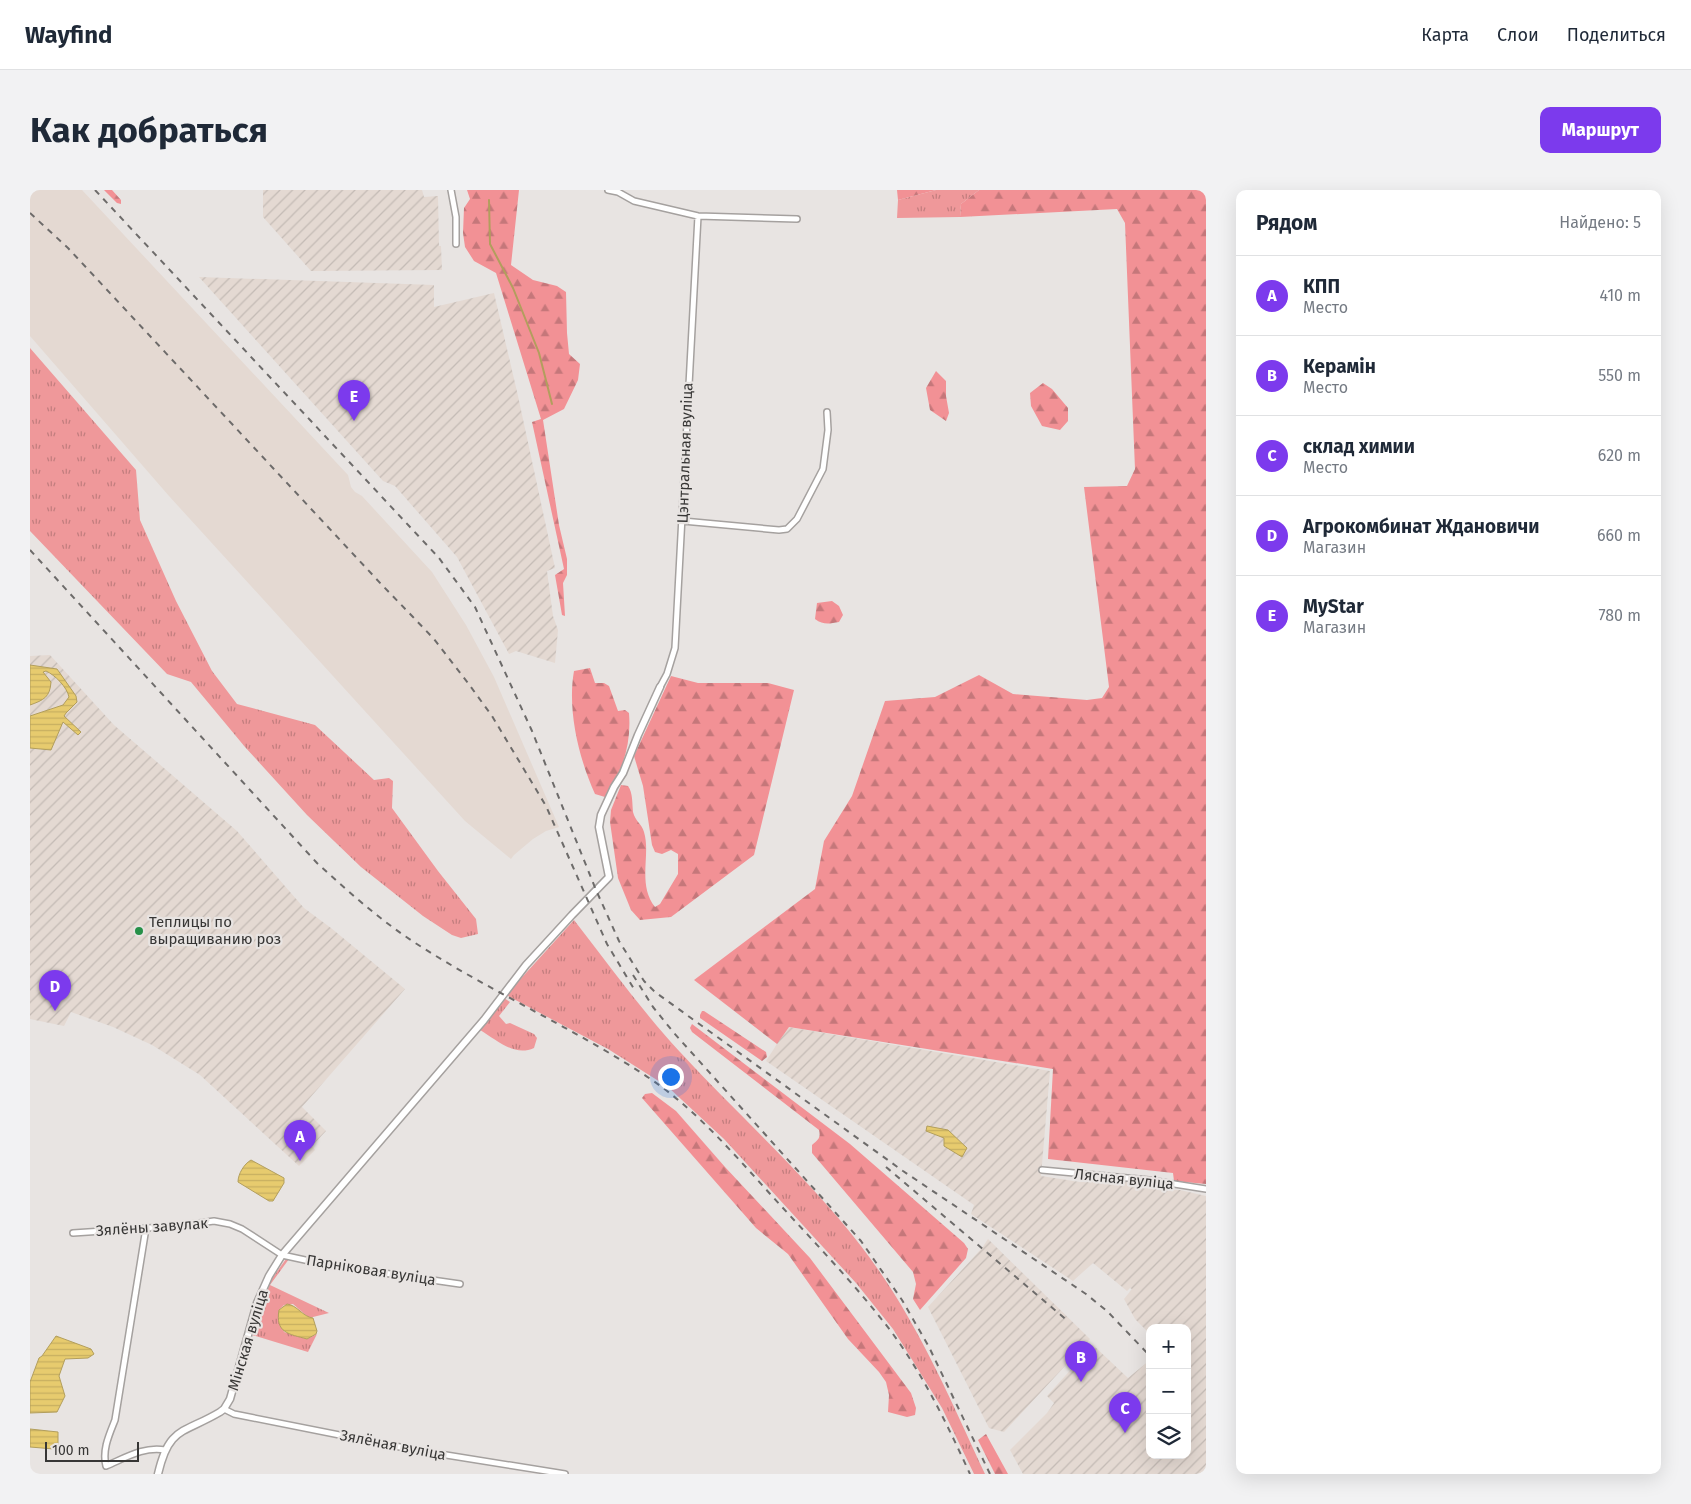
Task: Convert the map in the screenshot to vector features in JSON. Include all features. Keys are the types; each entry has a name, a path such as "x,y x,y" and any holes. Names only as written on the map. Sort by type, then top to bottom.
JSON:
{"street":[{"path":"451,190 456,217 456,244"},
{"path":"608,190 618,192 634,201 698,216 797,219"},
{"name":"Цэнтральная вуліца","path":"660,687 667,674 675,648 698,216"},
{"path":"683,521 779,530 787,529 797,519 823,469 828,430 827,412"},
{"name":"Мінская вуліца","path":"158,1474 165,1450 174,1437 224,1409 233,1392 257,1302 262,1289 282,1255 484,1020 526,966 609,877 599,827 600,820 614,787 623,773 660,687"},
{"name":"Лясная вуліца","path":"1042,1170 1142,1179 1206,1189"},
{"name":"Зялёны завулак","path":"73,1232 178,1226 214,1221 230,1224 242,1229 282,1255"},
{"path":"146,1228 116,1412 104,1452 106,1466 146,1450 156,1448 165,1450"},
{"name":"Парніковая вуліца","path":"282,1255 328,1265 460,1284"},
{"name":"Зялёная вуліца","path":"224,1409 234,1414 415,1450 565,1474"}],"shaded area":[{"path":"30,190 82,190 348,475 351,487 355,492 362,496 432,572 466,625 494,677 559,827 546,831 533,839 511,859 465,821 169,496 30,336"},
{"path":"263,190 422,190 424,197 438,196 439,246 441,246 442,270 311,271 263,217"},
{"path":"199,277 434,285 434,307 494,293 555,568 547,571 553,616 558,630 555,663 516,651 509,654 457,557 395,486 383,481"},
{"path":"50,655 114,725 237,831 304,908 405,989 302,1107 326,1131 312,1146 315,1150 299,1166 200,1075 152,1045 113,1027 71,1012 64,1026 30,1019 30,656"},
{"path":"30,665 57,669 76,696 77,702 64,716 81,732 78,735 63,722 51,750 30,748 30,716 63,705 69,697 66,689 60,682 46,671 43,672 51,682 48,695 30,705"},
{"path":"788,1027 1050,1071 1041,1176 1080,1182 1127,1180 1127,1186 1142,1185 1142,1188 1180,1190 1206,1196 1206,1474 1023,1474 1010,1450 1047,1413 1054,1403 1047,1396 1093,1345 1128,1378 1146,1363 1146,1459 1191,1459 1191,1324 1146,1324 1146,1330 1135,1319 1124,1299 1132,1289 1130,1288 1127,1291 1093,1263 1073,1281 971,1214 974,1205 766,1061"},
{"path":"927,1126 948,1130 967,1148 962,1157 944,1146 944,1138 926,1131"},
{"path":"251,1160 284,1178 284,1183 273,1201 269,1201 238,1182 242,1170"},
{"path":"988,1239 1090,1339 1004,1432 989,1428 928,1307"},
{"path":"287,1304 294,1306 306,1316 313,1318 317,1331 316,1334 307,1339 289,1334 281,1328 278,1318 279,1310"},
{"path":"56,1336 91,1349 94,1354 88,1358 65,1359 59,1376 65,1396 57,1412 30,1413 30,1382 39,1358"},
{"path":"30,1429 58,1432 58,1447 54,1449 30,1447"}],"green space":[{"path":"104,190 112,190 121,200 121,204 117,203"},
{"path":"467,190 519,190 511,265 533,280 557,286 566,292 569,354 580,364 578,380 564,409 543,420 559,525 567,559 567,575 563,583 565,616 562,615 555,575 564,569 532,422 541,419 496,273 474,261 465,247 463,233 464,208 470,199"},
{"path":"897,190 936,190 898,200"},
{"path":"936,190 979,190 961,204 960,217 897,218 898,200"},
{"path":"979,190 1206,190 1206,1184 1174,1181 1173,1173 1048,1159 1053,1069 789,1027 777,1044 694,980 815,889 824,841 852,796 885,701 935,697 979,675 1013,694 1087,700 1102,698 1109,687 1084,487 1127,486 1135,469 1125,223 1117,209 960,217 961,204"},
{"path":"30,348 136,470 140,520 176,601 212,671 237,704 315,725 374,780 389,778 393,781 392,808 476,919 478,934 461,938 452,935 423,916 361,867 307,815 245,747 191,682 167,674 30,531"},
{"path":"936,371 946,381 949,413 946,421 930,410 926,388"},
{"path":"1043,383 1052,389 1068,408 1068,421 1060,430 1042,426 1031,406 1030,393"},
{"path":"832,601 839,606 843,615 839,622 826,623 815,619 817,603"},
{"path":"590,668 595,683 604,683 609,686 618,711 625,710 629,713 629,731 625,757 615,781 605,797 595,794 589,780 579,750 573,718 572,686 574,671"},
{"path":"671,676 698,683 768,683 794,690 754,855 671,917 640,920 631,910 618,878 610,822 611,810 621,785 628,786 632,795 634,815 644,832 646,841 645,879 650,898 655,907 660,904 678,874 678,854 671,850 662,854 655,852 652,845 643,786 634,756"},
{"path":"574,920 626,988 666,1036 796,1171 861,1246 898,1300 914,1328 944,1385 985,1474 974,1474 942,1408 893,1329 856,1283 724,1139 668,1087 608,1049 506,995"},
{"path":"504,998 510,1002 499,1016 506,1024 510,1023 534,1034 537,1038 534,1048 527,1050 513,1049 480,1030"},
{"path":"702,1011 766,1052 767,1057 762,1061 700,1018"},
{"path":"692,1024 850,1144 964,1243 968,1249 966,1258 920,1310 913,1299 916,1284 913,1272 812,1153 812,1145 820,1135 819,1130 692,1032 690,1028"},
{"path":"652,1093 676,1111 725,1167 810,1258 911,1393 916,1408 915,1415 907,1417 888,1412 889,1395 886,1382 879,1372 848,1339 788,1254 756,1228 642,1098 645,1094"},
{"path":"286,1259 289,1259 270,1285 329,1313 309,1318 293,1304 284,1305 279,1310 284,1332 307,1339 317,1334 308,1352 252,1335 271,1280"},
{"path":"986,1434 1008,1474 995,1474 978,1440"}],"waterway":[{"path":"489,200 490,244 513,288 539,353 552,404"}],"railway":[{"path":"95,190 439,558 475,607 532,731 596,890 619,941 644,981 655,992 903,1171 1086,1294 1107,1311 1146,1352"},
{"path":"30,213 68,248 434,639 492,716 546,806 607,944 634,989"},
{"path":"30,550 317,863 354,896 379,917 447,963 588,1041 643,1074 679,1100 711,1130 862,1295 890,1330 924,1382 970,1474"},
{"path":"633,975 653,1007 674,1033 861,1241 902,1300 929,1347 990,1474"},
{"path":"886,1167 1069,1322"}],"place":[{"name":"MyStar","path":"354,421"},
{"name":"Теплицы по выращиванию роз","path":"139,931"},
{"name":"Агрокомбинат Ждановичи","path":"55,1011"},
{"name":"КПП","path":"300,1161"},
{"name":"Керамін","path":"1081,1382"},
{"name":"склад химии","path":"1125,1433"}]}
